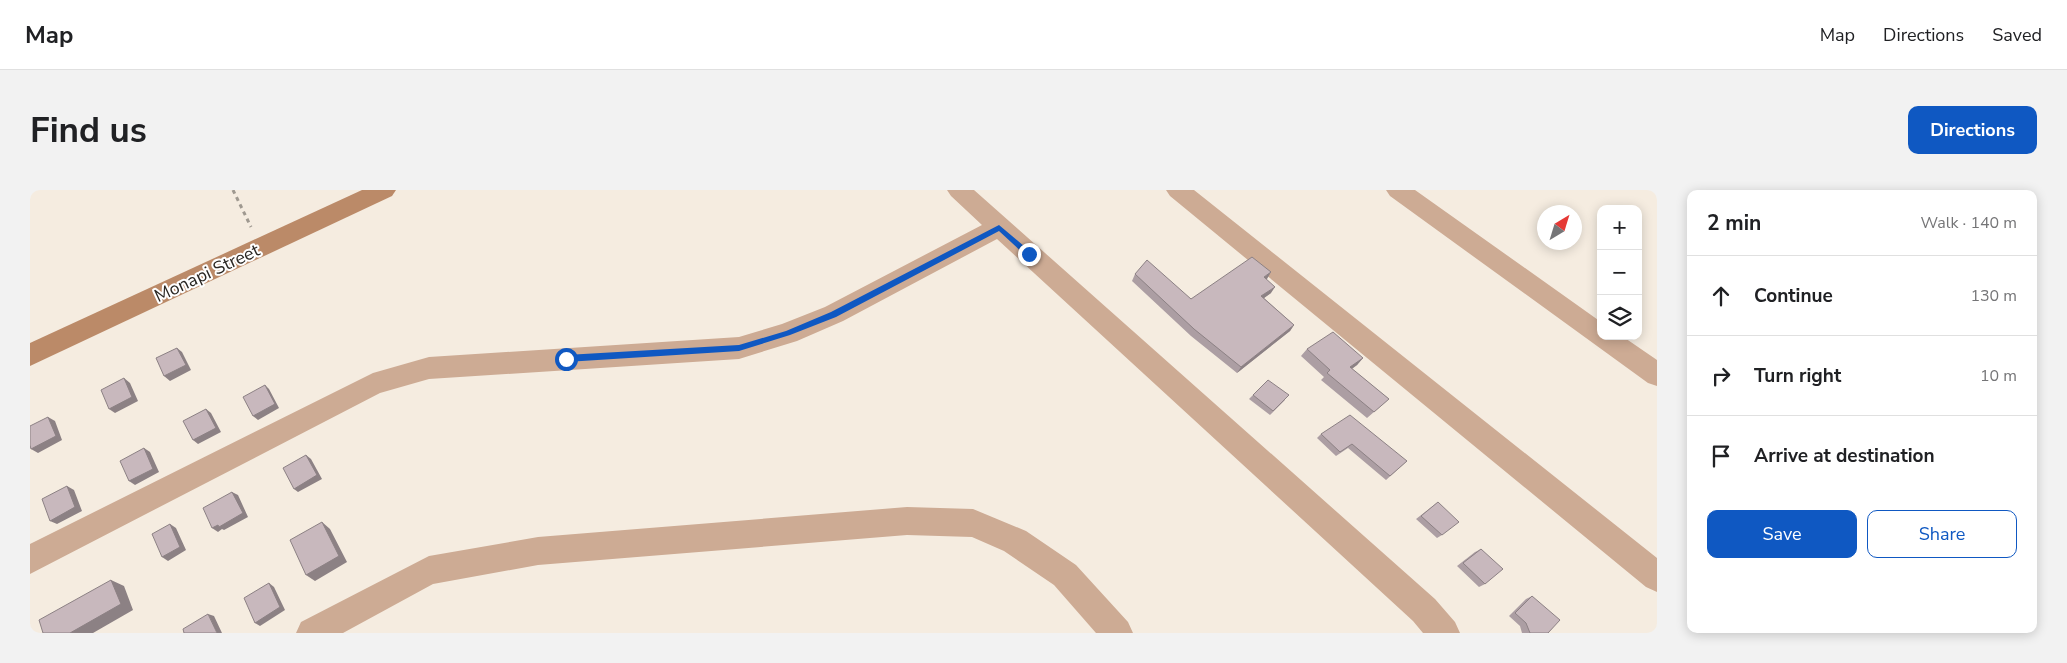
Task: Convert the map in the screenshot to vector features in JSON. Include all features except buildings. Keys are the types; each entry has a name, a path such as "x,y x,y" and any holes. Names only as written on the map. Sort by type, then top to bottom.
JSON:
{"street":[{"name":"Monapi Street","path":"30,355 384,190"},
{"path":"959,190 1424,610 1444,633"},
{"path":"1178,190 1657,577"},
{"path":"1398,190 1597,333"},
{"path":"30,560 373,384 429,368 739,348 788,333 834,314 999,227"},
{"path":"1607,340 1657,375"},
{"path":"312,633 429,570 538,550 907,521 973,523 1015,541 1066,575 1117,633"}],"path":[{"path":"233,190 261,248"}],"route":[{"path":"566,359 739,348 788,333 834,314 999,227 1029,254"}]}
